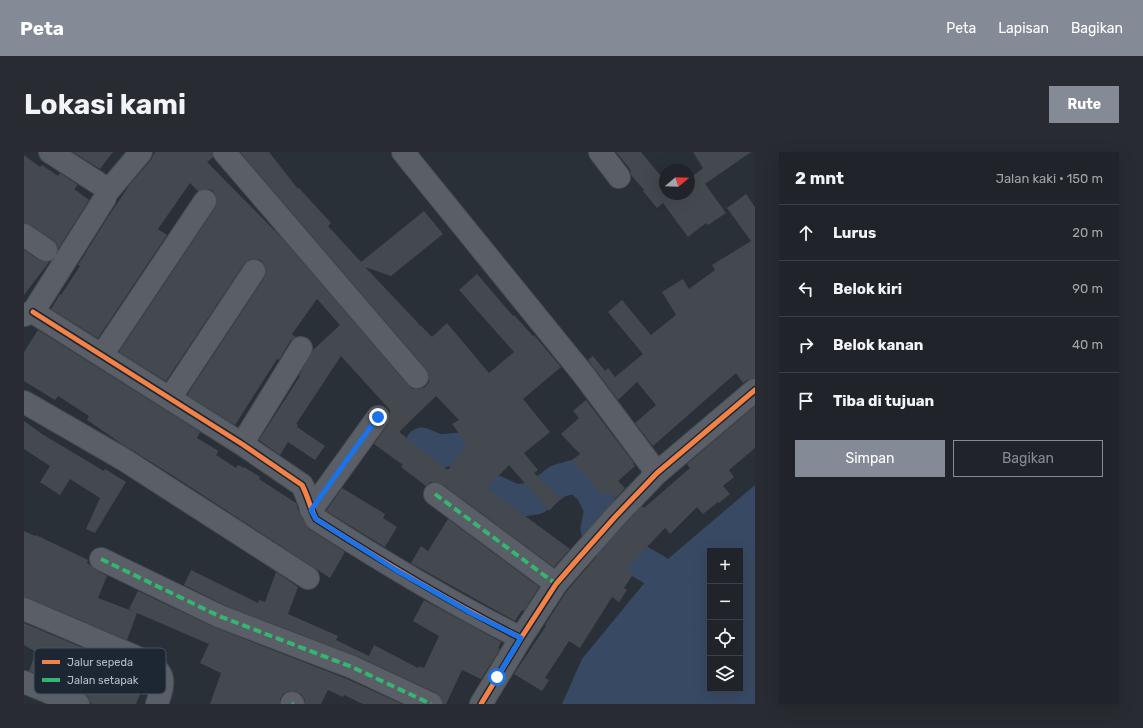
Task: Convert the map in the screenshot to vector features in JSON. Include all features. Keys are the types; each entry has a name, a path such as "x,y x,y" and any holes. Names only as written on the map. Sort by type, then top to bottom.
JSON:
{"street":[{"path":"50,152 109,190 142,152"},
{"path":"224,152 417,377"},
{"path":"403,152 583,374 657,473"},
{"path":"600,152 619,177"},
{"path":"105,198 29,313 102,355 170,398 242,444 302,486 306,492 311,510 316,519 396,570 473,614 521,638"},
{"path":"102,355 205,201"},
{"path":"24,235 46,250"},
{"path":"170,398 254,271"},
{"path":"242,444 301,348"},
{"path":"481,704 556,584 614,517 657,473 755,390"},
{"path":"24,402 123,459 308,578"},
{"path":"311,510 378,417"},
{"path":"435,494 556,584"},
{"path":"101,559 219,616 352,667 431,704"},
{"path":"24,609 115,648"},
{"path":"24,682 34,686"},
{"path":"53,694 78,704"},
{"path":"157,704 161,694"}],"water":[{"path":"755,485 755,704 562,704 582,659 655,570"}],"building":[{"path":"73,152 113,152 100,169"},
{"path":"155,152 212,152 213,157 207,162 282,238 412,389 425,387 429,382 429,375 426,369 240,152 269,152 298,189 299,188 331,223 328,226 361,262 424,211 443,234 391,276 365,267 419,324 418,326 420,325 432,337 447,323 489,373 514,352 459,290 477,274 513,316 514,315 533,336 534,335 561,367 523,399 550,432 524,453 538,470 534,473 561,498 549,511 509,465 487,488 570,549 554,567 442,484 430,482 426,486 401,467 403,465 374,444 388,424 390,410 341,356 296,424 298,425 297,427 325,446 315,460 288,442 280,455 259,440 300,376 299,375 313,350 340,325 317,299 292,334 296,337 290,341 279,360 277,359 235,425 187,395 264,278 266,272 265,266 261,260 249,260 244,264 166,381 119,352 215,208 217,202 216,196 212,190 205,189 198,191 190,183 158,229 167,235 98,338 51,309 80,266 78,265 108,217 131,183 151,160","holes":["436,396 459,420 452,424 467,444 448,470 399,432"]},
{"path":"616,152 641,152 659,174 659,200 695,200 695,174 703,168 693,152 751,152 705,184 726,213 708,225 706,223 688,237 663,203 657,208 631,175 630,169"},
{"path":"24,155 40,167 42,165 58,176 60,173 78,185 74,189 89,200 58,249 57,244 53,240 31,225 24,223"},
{"path":"746,194 755,207 755,378 747,380 743,383 736,373 653,446 635,423 656,405 637,382 618,400 588,360 593,356 605,371 608,368 615,377 643,354 608,312 622,300 651,335 676,315 662,292 683,279 689,289 715,270 712,265 751,241 727,208"},
{"path":"24,250 39,260 49,262 24,295"},
{"path":"38,330 200,432 197,438 217,450 218,452 216,455 236,468 238,465 244,467 260,477 259,479 296,503 300,515 309,529 345,552 330,578 119,442 87,420 89,416 58,396 55,400 24,381 24,352"},
{"path":"586,400 635,466 618,481 625,488 615,499 608,491 602,496 572,460 580,454 561,434 579,418 573,411"},
{"path":"755,406 755,448 729,470 734,477 723,486 730,494 703,514 697,507 670,534 665,528 627,568 634,573 624,588 627,590 619,602 612,597 580,648 569,641 545,678 549,680 542,691 514,674 546,626 545,625 566,592 624,525 642,506 644,508 690,468 687,464"},
{"path":"24,421 42,434 104,471 105,469 126,482 95,533 86,529 100,498 70,479 60,495 40,482 50,466 24,449"},
{"path":"342,488 385,514 383,518 397,527 385,547 326,511"},
{"path":"448,519 539,587 524,611 522,610 515,621 411,563 421,546 428,551"},
{"path":"24,531 35,536 36,535 88,560 87,563 107,576 98,598 135,612 129,609 138,591 214,627 347,679 402,704 363,704 344,695 343,697 328,690 321,704 305,704 305,700 302,695 295,691 289,691 283,694 280,699 280,704 210,704 221,673 200,663 209,644 137,613 127,640 24,597"},
{"path":"191,570 258,603 259,600 265,602 276,572 298,587 288,614 338,636 336,640 369,656 374,645 418,668 419,666 424,668 439,636 413,621 424,600 501,642 498,648 500,649 481,679 462,670 446,704 443,704 441,697 436,693 357,656 224,605 184,585"},
{"path":"24,623 83,648 34,648 34,651 24,645"},
{"path":"34,657 34,673 29,671"},
{"path":"85,694 140,694 136,704 93,704 90,703"}],"waterway":[{"path":"422,444 438,451 461,449 467,455 468,469 484,487 516,501 536,498 558,481 576,476 591,489 601,509 597,529 610,545 655,570 707,620"}],"marked path":[{"path":"435,494 556,584"},
{"path":"101,559 219,616 352,667 431,704"}],"cycle path":[{"path":"33,312 242,444 302,485 316,519 417,581 521,638"},
{"path":"481,704 556,584 576,561 657,473 755,390"}],"route":[{"path":"378,417 311,510 316,519 396,570 473,614 521,638 497,677"}]}
